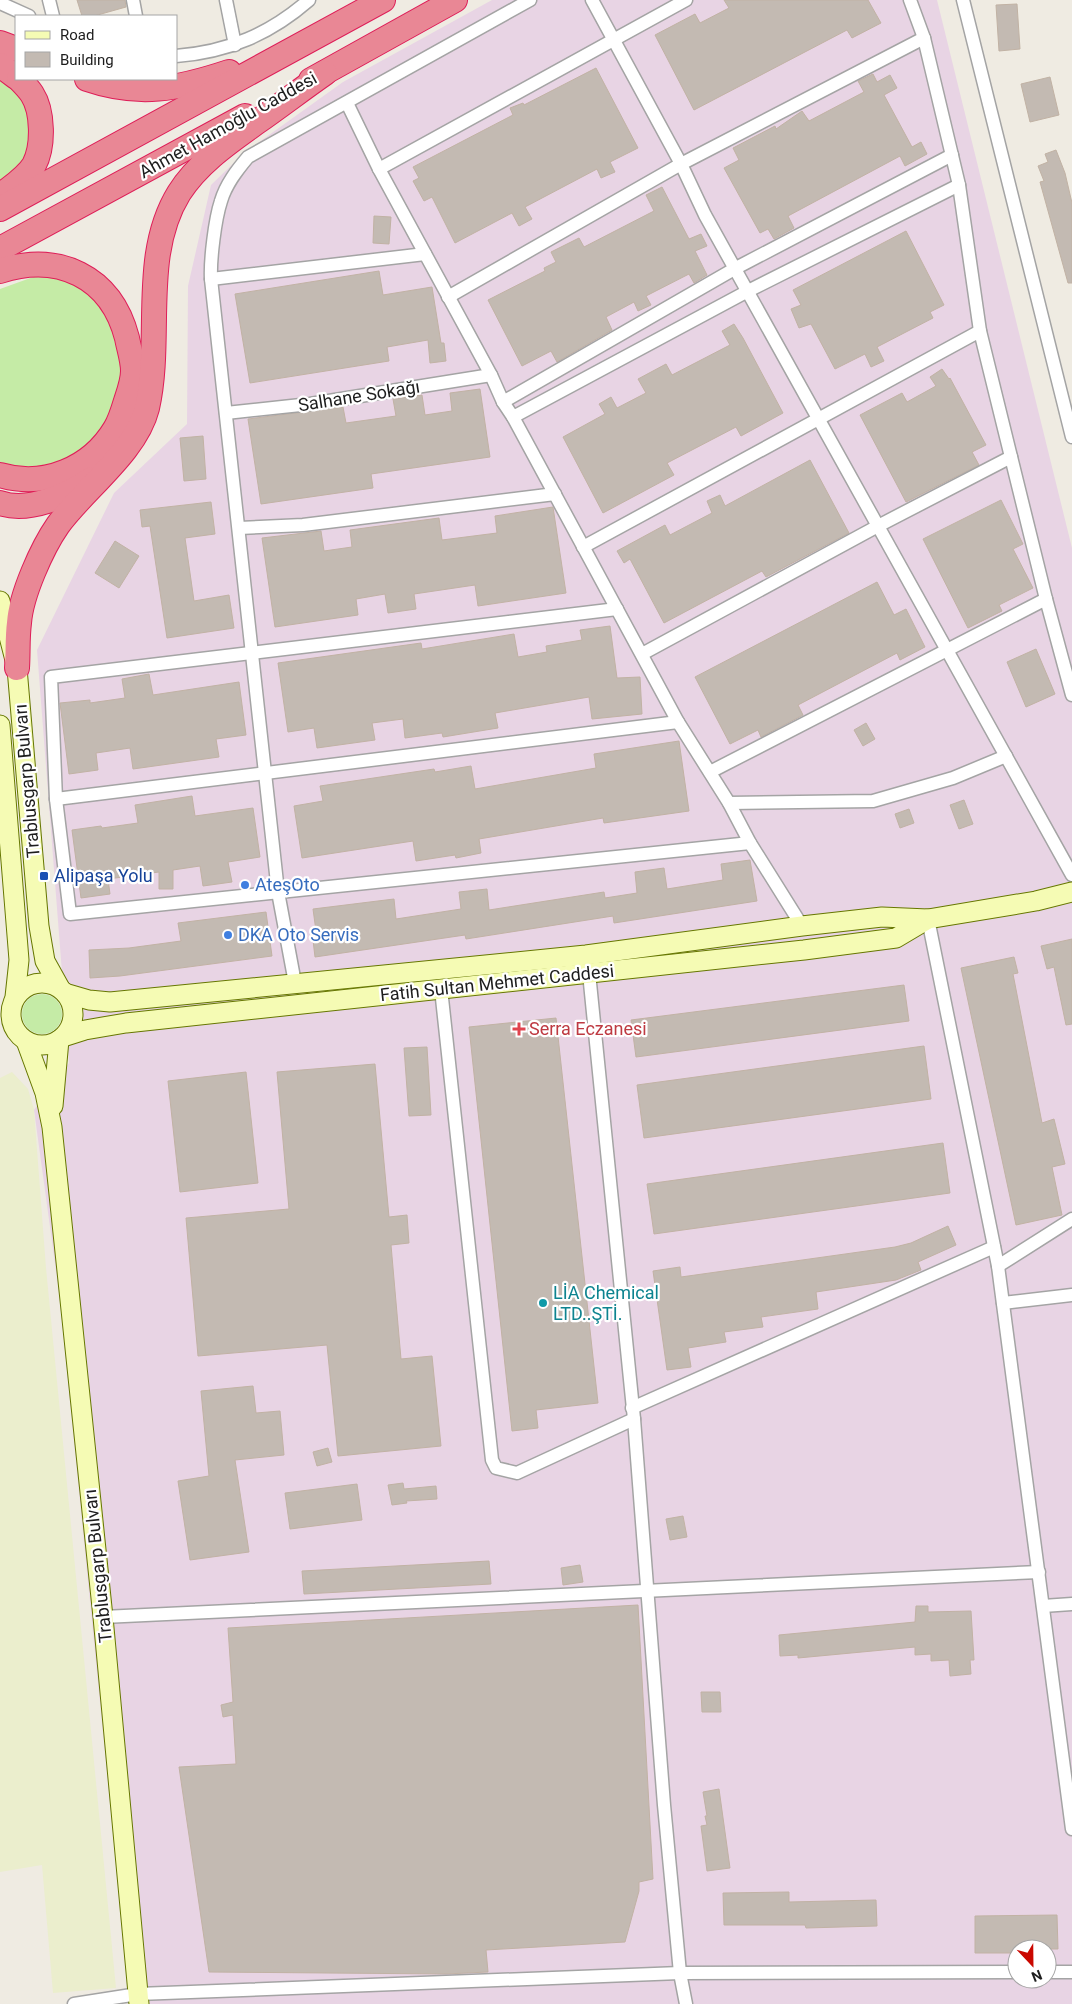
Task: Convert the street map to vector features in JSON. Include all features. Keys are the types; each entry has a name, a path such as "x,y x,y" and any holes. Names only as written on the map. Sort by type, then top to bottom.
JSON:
{"highway":[{"name":"Ahmet Hamoğlu Caddesi","path":"0,209 383,0"},
{"name":"Ahmet Hamoğlu Caddesi","path":"0,249 455,0"},
{"path":"90,80 110,86 138,89 160,89 194,84 231,71 332,28"},
{"path":"0,43 15,49"},
{"path":"0,65 15,76"},
{"path":"17,668 19,621 30,582 42,552 59,525 112,464 135,434 147,410 154,356 156,265 159,245 178,195 188,180 208,159 324,73"},
{"path":"0,196 20,181 33,166 40,149 39,113 33,95 20,80"},
{"path":"0,271 16,266 39,264 59,267 92,281 108,296 119,314 130,352 133,372 129,393 115,430 89,458 71,470 50,477 17,479 0,475"},
{"path":"0,503 22,506 39,503 81,486 112,464"}],"main road":[{"name":"Trablusgarp Bulvarı","path":"0,601 17,668 39,926 45,961 63,990"},
{"name":"Trablusgarp Bulvarı","path":"0,725 19,960 9,1002"},
{"name":"Fatih Sultan Mehmet Caddesi","path":"61,1038 85,1030 126,1023 441,989 802,926 882,917 928,920 1036,901 1072,892"},
{"name":"Fatih Sultan Mehmet Caddesi","path":"63,990 89,1000 110,1002 295,983 804,950 896,938 928,920"},
{"path":"802,926 804,950"},
{"path":"0,1031 43,1045 61,1038 69,1029 73,1020 71,1001 63,990 44,982 36,983 21,990 9,1002 11,1020 23,1038"},
{"path":"295,983 298,1005"},
{"name":"Trablusgarp Bulvarı","path":"23,1038 45,1093 52,1128 103,1618 138,1999"},
{"name":"Trablusgarp Bulvarı","path":"52,1128 61,1038"}],"street":[{"path":"49,0 53,15"},
{"path":"133,0 136,15"},
{"path":"226,0 235,45"},
{"path":"178,56 199,54 235,45 266,32 309,0"},
{"path":"295,983 278,892 211,279 210,265 221,201 235,172 248,157 530,0"},
{"path":"592,0 681,164 705,215 1072,875"},
{"path":"379,169 686,0"},
{"path":"910,0 924,38 952,155 980,330 1046,599 1072,695"},
{"path":"963,0 1072,438"},
{"path":"0,3 27,15"},
{"path":"448,297 681,164 924,38"},
{"path":"347,103 379,169 491,375 503,402 513,416 678,722 729,803 750,843 802,926"},
{"path":"503,402 736,268 952,155"},
{"path":"513,416 748,291 958,185"},
{"path":"211,279 425,254"},
{"path":"583,547 980,330"},
{"name":"Salhane Sokağı","path":"226,413 310,404 491,375"},
{"path":"642,654 878,526 1011,457"},
{"path":"239,528 303,524 555,494"},
{"path":"710,772 1046,599"},
{"path":"617,609 51,677 56,799 70,914 750,843"},
{"path":"56,799 678,722"},
{"path":"729,803 873,801 953,778 1006,756"},
{"path":"928,920 998,1266 1072,1829"},
{"path":"587,964 633,1414 664,1805 680,1972 686,2004"},
{"path":"441,989 492,1460 496,1468 517,1473 633,1414 994,1247"},
{"path":"998,1266 1072,1219"},
{"path":"1003,1303 1072,1295"},
{"path":"103,1618 1038,1572"},
{"path":"1043,1606 1072,1604"},
{"path":"74,2004 138,1999 680,1972 1007,1972"},
{"path":"1057,1972 1072,1972"}],"shaded area":[{"path":"492,0 937,0 1072,548 1072,2004 130,2004 60,1300 34,1110 69,1063 37,650 114,493 187,424 188,286 211,185 244,153 343,82"}],"green space":[{"path":"0,73 26,93 32,158 0,186"},
{"path":"36,276 60,276 99,294 124,345 119,413 60,472 0,467 0,289"},
{"path":"38,994 46,994 53,997 59,1003 62,1014 59,1025 53,1031 46,1034 38,1034 31,1031 25,1025 22,1018 22,1010 25,1003 31,997"},
{"path":"12,1072 28,1089 34,1110 46,1268 116,1988 53,1993 42,1865 0,1872 0,1078"}],"building":[{"path":"77,0 125,0 126,7 98,15 82,15"},
{"path":"724,0 868,0 881,23 852,38 847,30 694,110 655,35 695,14 700,23 729,8"},
{"path":"1017,4 1020,49 999,51 996,5"},
{"path":"596,68 638,148 610,162 615,172 601,178 597,169 525,207 532,219 519,226 512,213 455,243 432,197 424,201 413,181 419,178 413,167 513,115 510,108 523,103 524,105"},
{"path":"873,74 877,82 890,75 897,88 884,95 912,147 921,142 927,154 905,166 900,156 788,216 794,228 774,239 768,229 760,233 724,168 739,160 733,148 775,126 776,129 802,111 809,121 864,92 858,81"},
{"path":"1050,77 1059,115 1030,122 1021,84"},
{"path":"1056,150 1065,173 1072,203 1072,283 1068,283 1040,182 1044,181 1038,166 1048,162 1045,154"},
{"path":"662,187 689,239 701,234 707,246 695,251 707,275 694,283 689,274 646,296 651,305 638,311 634,302 606,317 612,330 557,362 551,351 522,366 488,300 545,271 544,268 556,262 551,252 579,238 584,247 654,211 646,195"},
{"path":"374,216 391,217 389,244 373,243"},
{"path":"906,231 944,305 930,312 933,318 877,347 884,361 871,367 865,354 835,369 811,324 799,328 791,309 801,305 793,290"},
{"path":"379,271 383,295 432,287 441,343 444,343 446,361 430,363 428,340 387,347 389,361 250,383 235,294"},
{"path":"734,324 783,413 741,436 736,427 667,463 674,475 603,513 563,437 605,414 599,404 611,397 617,408 646,393 638,379 666,364 672,375 730,345 722,331"},
{"path":"942,369 950,378 986,445 972,452 979,465 906,502 860,415 902,393 907,402 936,386 930,377"},
{"path":"480,389 490,457 371,474 373,488 261,504 248,419 343,407 346,423 396,416 393,399 422,395 425,415 452,411 450,393"},
{"path":"203,436 206,479 184,481 180,438"},
{"path":"810,460 849,533 766,577 762,571 664,623 630,559 624,563 617,551 665,525 670,535 712,513 707,501 720,495 725,506"},
{"path":"1001,500 1023,544 1013,549 1033,588 999,605 1002,611 968,628 923,539"},
{"path":"211,502 215,534 185,538 194,601 229,595 234,628 167,638 150,526 142,527 140,510"},
{"path":"553,507 566,593 478,606 475,585 414,594 416,609 388,613 385,594 356,599 358,615 275,627 262,538 321,531 324,551 352,547 350,530 439,518 442,540 497,533 495,516"},
{"path":"115,541 139,556 119,588 95,573"},
{"path":"877,582 894,615 906,609 925,647 900,660 897,653 798,705 803,715 761,737 758,730 730,744 695,677"},
{"path":"610,626 617,678 640,677 642,714 592,719 589,697 495,713 498,728 443,737 442,733 405,738 403,719 372,723 375,740 317,748 314,728 288,732 278,663 421,643 422,649 514,634 518,657 547,652 546,646 582,640 580,630"},
{"path":"1036,649 1055,694 1026,707 1007,662"},
{"path":"149,674 153,695 239,682 246,735 216,739 219,757 133,769 130,748 96,753 98,770 69,774 60,703 90,700 90,703 125,698 122,679"},
{"path":"866,723 875,739 863,746 854,730"},
{"path":"679,741 689,811 604,823 603,818 479,839 481,853 456,858 455,855 416,861 413,841 302,858 294,806 323,801 320,786 434,769 435,772 471,766 475,789 596,768 594,754"},
{"path":"192,796 195,816 253,808 260,857 228,862 232,882 203,886 200,866 173,870 173,889 159,889 159,872 108,879 110,894 81,898 72,830 138,823 135,805"},
{"path":"964,800 973,824 959,829 950,805"},
{"path":"909,809 914,823 900,828 895,814"},
{"path":"750,860 757,901 614,923 613,916 466,939 465,935 315,957 312,932 316,931 313,909 394,899 396,919 461,909 459,892 487,889 489,910 604,892 605,898 637,893 635,872 664,868 667,889 723,880 721,864"},
{"path":"266,912 272,956 120,976 90,978 89,950 129,948 181,941 178,923"},
{"path":"1072,939 1072,1024 1066,1025 1054,967 1047,969 1041,946"},
{"path":"1014,957 1018,973 1013,974 1042,1123 1054,1119 1065,1164 1052,1167 1062,1215 1016,1225 961,968"},
{"path":"904,985 909,1021 636,1057 631,1020"},
{"name":"LİA Chemical LTD..ŞTİ.","path":"556,1018 598,1403 536,1410 538,1428 512,1431 469,1027"},
{"path":"924,1046 931,1099 644,1138 637,1085"},
{"path":"427,1047 431,1115 409,1116 404,1048"},
{"path":"375,1064 389,1217 407,1215 409,1243 391,1245 401,1359 432,1356 441,1446 338,1456 327,1345 198,1356 186,1218 289,1209 277,1072"},
{"path":"246,1072 258,1183 180,1192 168,1081"},
{"path":"943,1143 950,1193 654,1234 647,1184"},
{"path":"948,1226 956,1245 918,1262 921,1270 896,1280 816,1292 818,1309 761,1317 763,1327 724,1332 726,1342 688,1348 691,1367 667,1370 653,1271 680,1267 681,1277 895,1247 911,1243"},
{"path":"253,1386 256,1413 280,1411 284,1455 235,1460 249,1552 190,1560 178,1481 209,1476 201,1391"},
{"path":"328,1448 332,1462 317,1466 313,1452"},
{"path":"403,1483 404,1489 436,1486 437,1499 406,1501 407,1503 392,1505 388,1485"},
{"path":"357,1484 362,1520 290,1529 285,1493"},
{"path":"683,1516 687,1537 670,1540 666,1519"},
{"path":"489,1561 491,1584 304,1594 302,1571"},
{"path":"580,1565 583,1582 563,1585 561,1568"},
{"path":"638,1605 653,1879 639,1882 639,1891 625,1942 486,1950 488,1972 446,1974 209,1972 179,1767 236,1764 233,1715 223,1717 221,1705 233,1702 228,1628"},
{"path":"916,1606 928,1606 928,1612 971,1611 974,1660 970,1660 971,1674 950,1676 949,1660 931,1661 931,1654 915,1655 915,1647 798,1658 798,1655 780,1656 779,1635 915,1622"},
{"path":"701,1692 720,1692 721,1712 702,1712"},
{"path":"719,1789 730,1868 707,1871 701,1826 707,1825 703,1792"},
{"path":"789,1892 789,1902 876,1900 877,1926 806,1928 805,1925 724,1925 723,1893"},
{"path":"1057,1915 1058,1949 1057,1939 1007,1939 1007,1953 975,1953 975,1916"}],"place":[{"name":"Alipaşa Yolu","path":"44,876"},
{"name":"AteşOto","path":"245,885"},
{"name":"DKA Oto Servis","path":"228,935"},
{"name":"Serra Eczanesi","path":"519,1029"},
{"name":"LİA Chemical LTD..ŞTİ.","path":"543,1303"}]}
